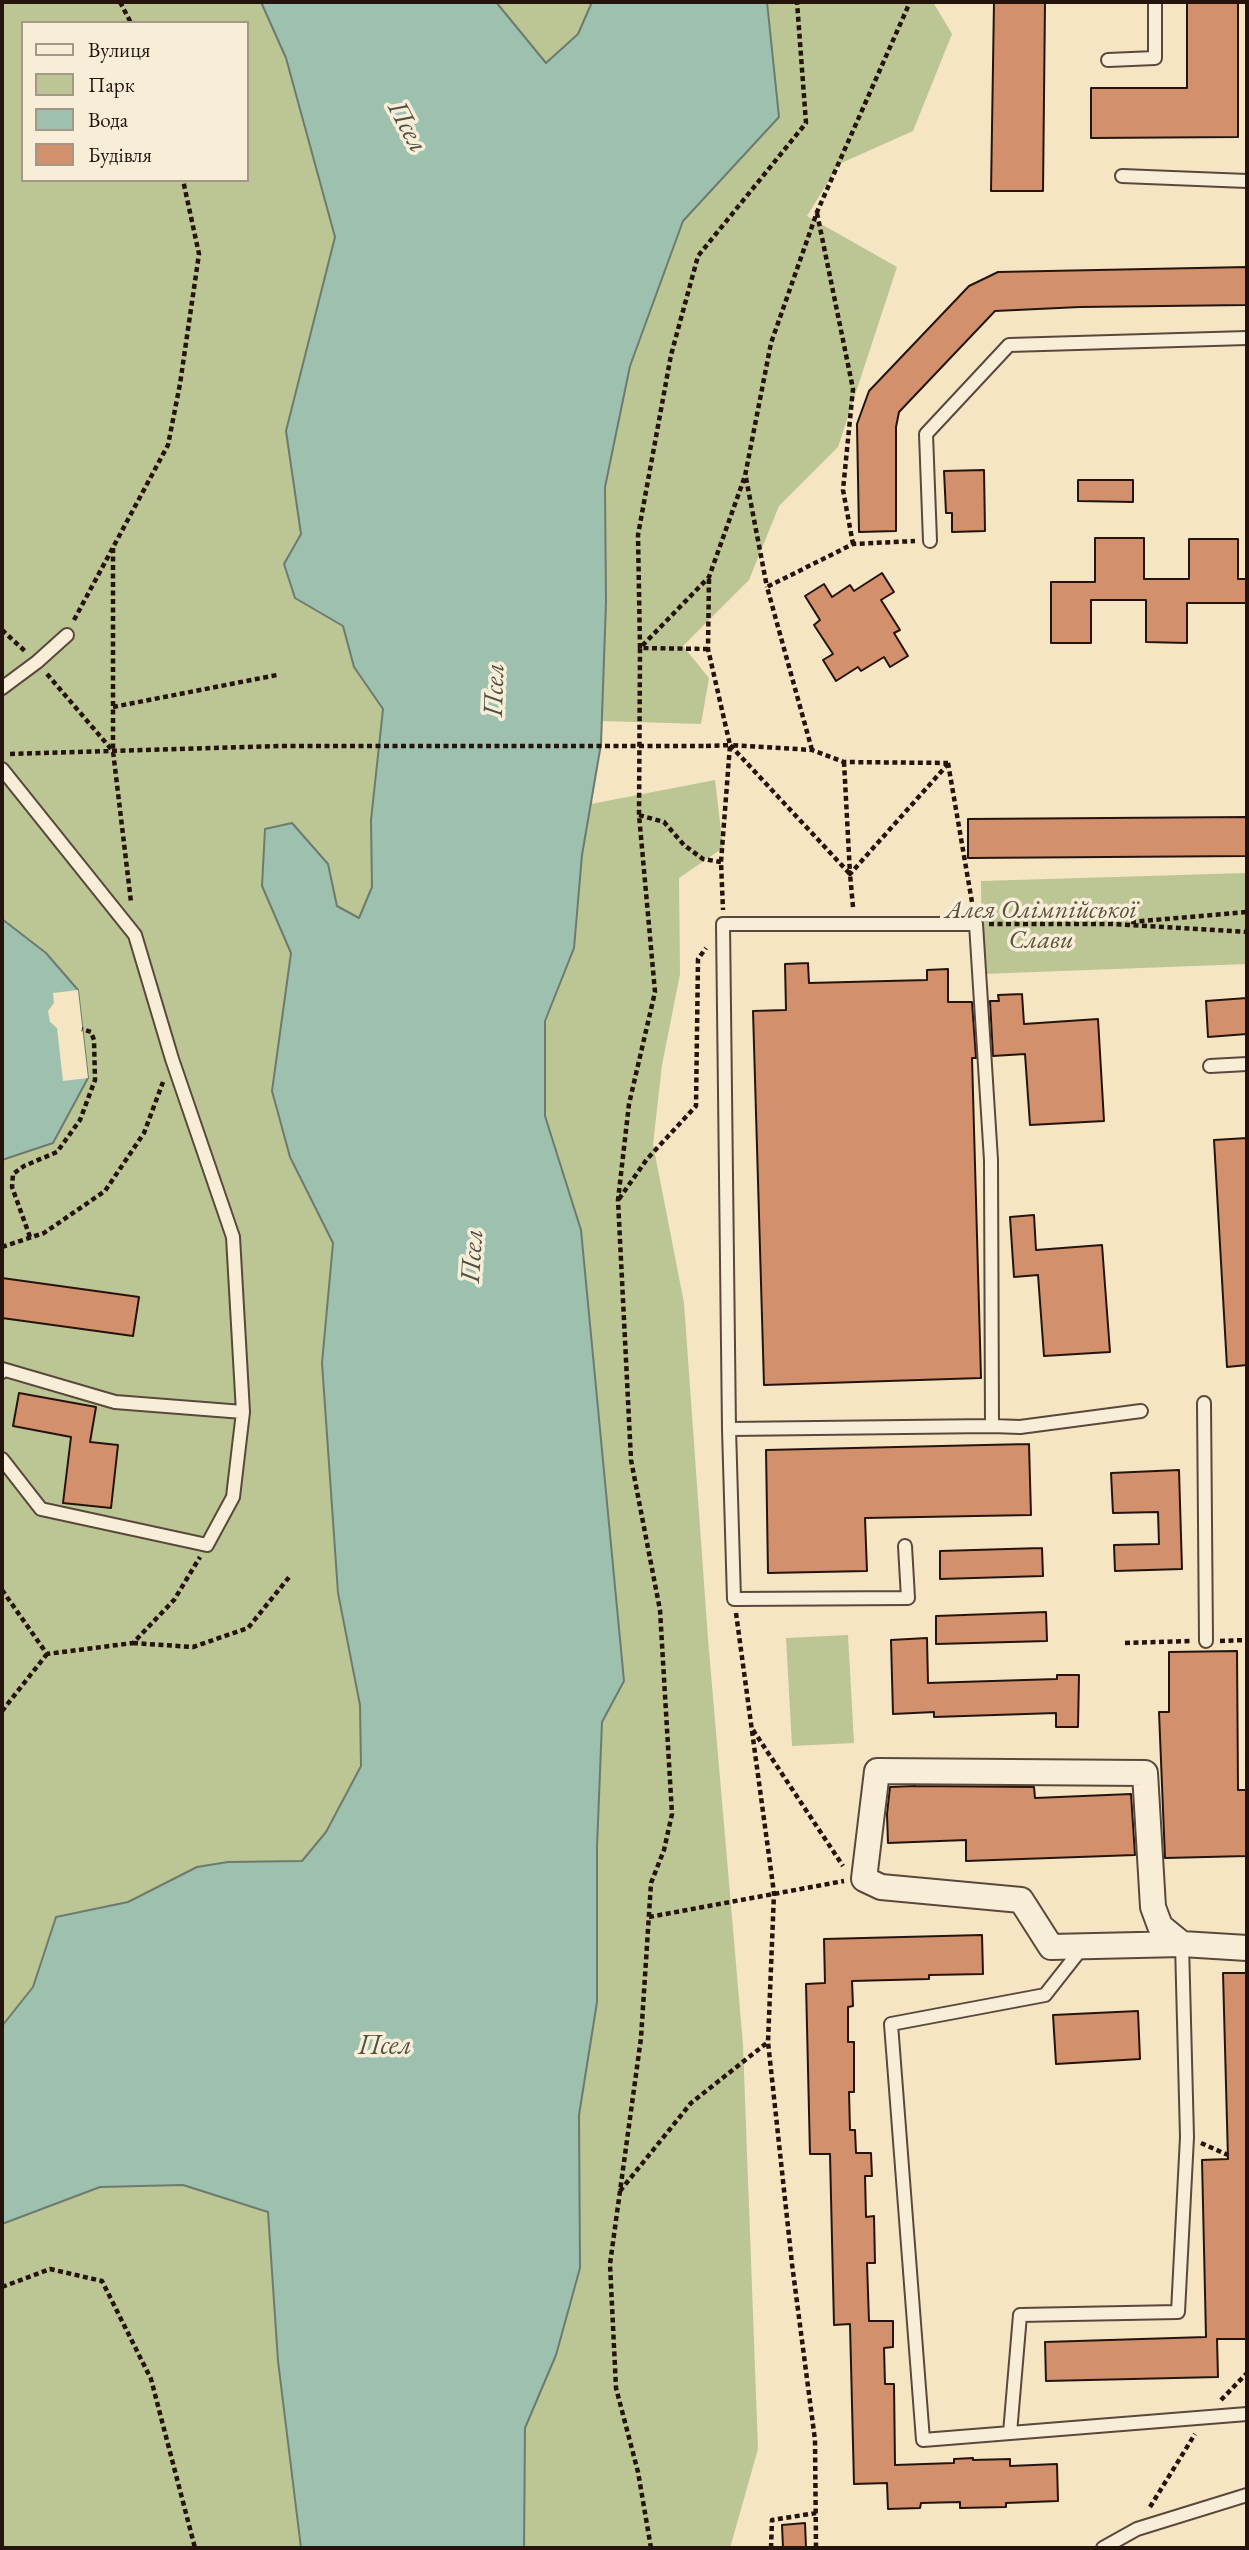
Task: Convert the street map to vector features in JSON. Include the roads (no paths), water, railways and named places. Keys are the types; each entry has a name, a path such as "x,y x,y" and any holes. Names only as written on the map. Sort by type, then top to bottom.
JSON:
{"street":[{"path":"1182,1944 1160,1926 1153,1907 1145,1773 877,1771 863,1878 881,1887 1021,1900 1051,1947 1182,1944 1247,1948"}],"lane":[{"path":"1108,60 1155,58 1155,2"},
{"path":"1122,176 1247,181"},
{"path":"930,541 926,434 1009,345 1247,338"},
{"path":"2,688 67,635"},
{"path":"2,769 135,935 172,1059 233,1237 243,1412 233,1497 207,1545 41,1509 2,1459"},
{"path":"905,1546 908,1598 734,1599 729,1429 723,924 976,924 990,1160 992,1426"},
{"path":"1210,1066 1247,1064"},
{"path":"2,1372 2,1369 115,1402 243,1412"},
{"path":"1204,1403 1206,1641"},
{"path":"729,1429 1020,1427 1141,1411"},
{"path":"1010,2433 1020,2315 1178,2312 1187,2137 1182,1944"},
{"path":"1084,1945 1045,1995 891,2024 923,2440 1247,2414"},
{"path":"1103,2548 1137,2529 1247,2495"}],"water":[{"name":"Псел","path":"261,2 496,2 546,63 578,34 592,2 767,2 779,117 683,221 630,366 605,487 606,602 601,744 582,855 574,948 545,1021 545,1116 581,1230 624,1681 602,1722 597,1847 597,2002 579,2115 580,2268 556,2355 525,2428 524,2548 301,2548 278,2361 268,2212 183,2185 100,2187 2,2224 2,2026 33,1987 56,1917 128,1902 197,1867 228,1862 302,1861 326,1832 361,1766 360,1705 338,1593 322,1363 333,1243 290,1157 272,1091 291,953 262,886 265,829 292,823 328,864 337,906 359,918 372,887 371,820 383,709 354,667 343,626 295,598 284,564 301,534 286,431 335,237 286,58"},
{"path":"2,919 46,953 78,990 88,1078 53,1143 2,1160"}],"park label":[{"name":"Алея Олімпійської Слави","path":"1041,926"}]}
